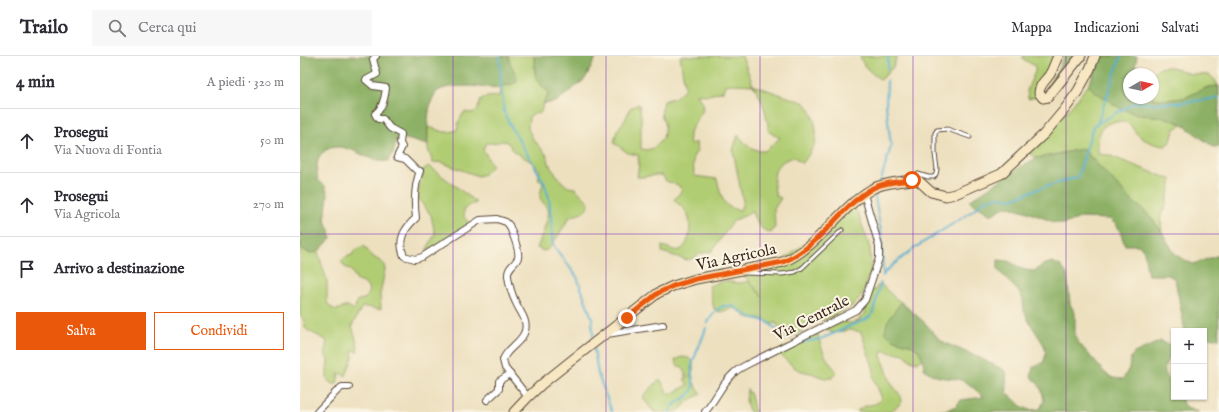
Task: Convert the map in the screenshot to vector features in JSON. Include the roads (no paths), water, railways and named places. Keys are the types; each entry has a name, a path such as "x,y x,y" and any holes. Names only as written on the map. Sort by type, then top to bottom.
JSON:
{"street":[{"path":"376,56 373,59 377,74 366,80 373,86 386,88 379,111 375,114 378,119 383,119 390,128 401,134 400,142 402,147 397,157 405,159 416,170 420,171 417,180 414,203 416,218 403,232 402,252 404,256 414,259 422,257 480,220 497,220 506,222 509,225 518,255 509,269 508,276 514,298 525,318 526,324 522,337 504,356 503,360 505,368 528,397"},
{"path":"1058,56 1051,73 1039,90 1039,93 1043,98 1048,97 1081,56"},
{"path":"914,180 920,181 931,192 946,196 955,194 1001,174 1044,134 1065,109 1078,91 1095,56"},
{"name":"Via Agricola","path":"514,412 528,397 572,360 658,293 673,286 696,279 792,259 805,250 864,194 874,188 884,185 914,180"},
{"name":"Via Centrale","path":"705,412 726,381 732,375 748,364 856,310 865,300 879,258 879,246 864,194"},
{"name":"Via Agricola","path":"605,334 664,325"},
{"path":"487,400 499,388 499,380 510,374"},
{"path":"317,412 338,390 342,387 349,387"}],"lane":[{"path":"914,180 918,174 934,177 936,174 935,133 937,130 947,129 970,137"},
{"path":"734,272 746,274 782,274 795,272 802,268 842,230"}],"waterway":[{"path":"500,56 504,112 510,125 544,182 549,198 552,241 555,248 577,277 592,318 593,336"},
{"path":"888,56 888,69"},
{"path":"1097,124 1121,56"},
{"path":"880,183 891,146 886,105 887,81"},
{"path":"883,276 885,272 894,264 916,247 962,218 985,200 998,197 1012,199 1038,189 1078,177 1093,126 1134,103 1178,103 1219,98"},
{"path":"877,191 875,198 882,237 883,275"},
{"path":"799,342 813,341 826,337 862,322 870,317 872,315 881,283"},
{"path":"707,324 718,309 723,306 733,306 747,316 768,322 778,331 791,339"},
{"path":"669,412 677,402 690,394 692,391 692,366 706,328"},
{"path":"594,349 598,374 612,412"}]}
